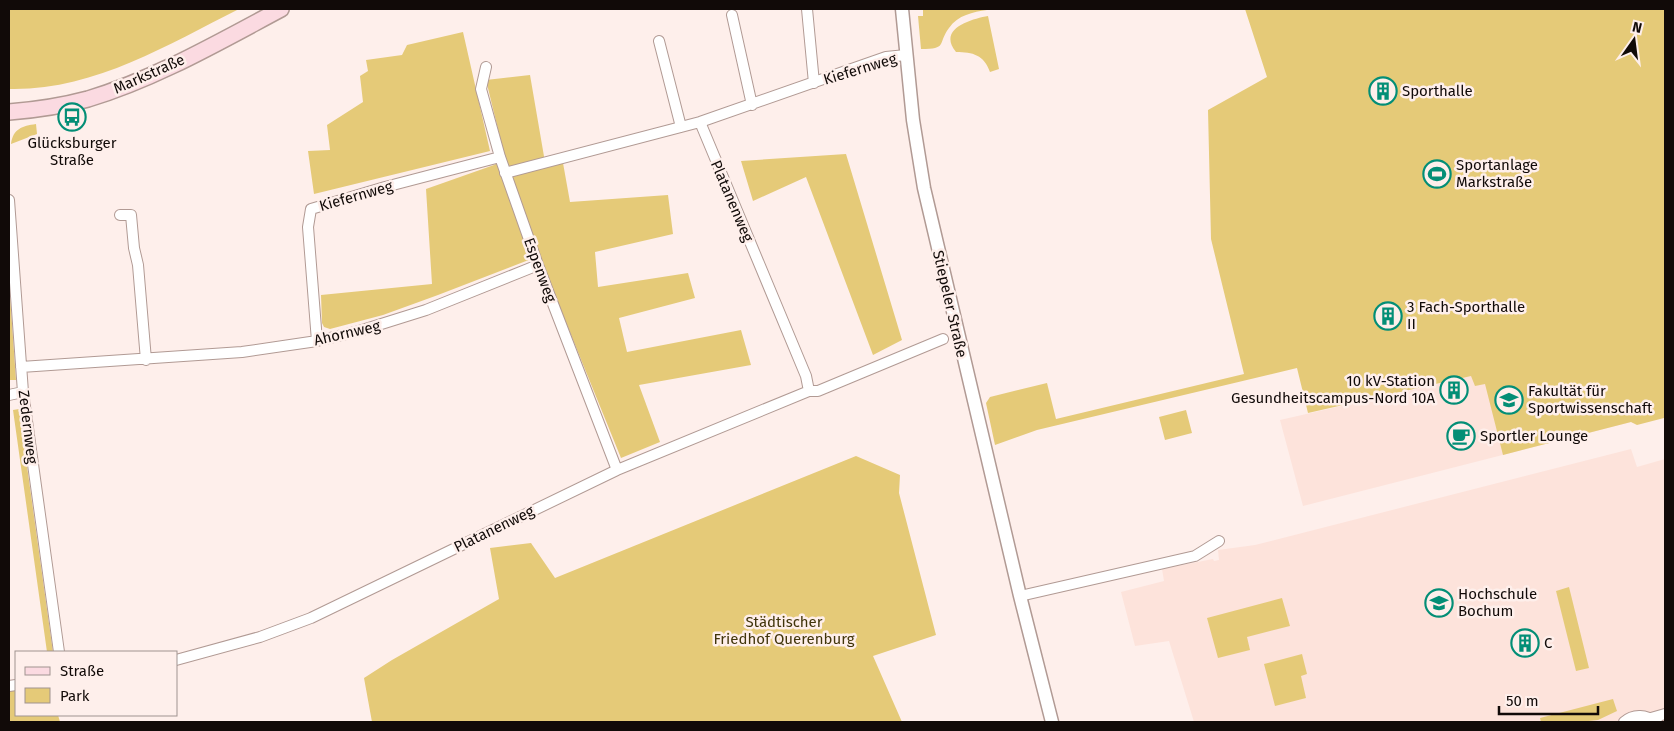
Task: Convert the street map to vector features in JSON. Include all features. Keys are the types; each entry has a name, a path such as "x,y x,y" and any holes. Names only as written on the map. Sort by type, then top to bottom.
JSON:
{"main road":[{"name":"Markstraße","path":"9,112 47,108 87,99 114,90 183,60 281,9"}],"street":[{"name":"Kiefernweg","path":"807,9 814,83"},
{"name":"Stiepeler Straße","path":"902,9 913,120 924,188 1020,596 1052,722"},
{"path":"732,14 752,104"},
{"path":"659,41 681,127"},
{"name":"Kiefernweg","path":"506,173 700,122 886,57 906,55"},
{"name":"Espenweg","path":"486,67 481,88 500,157 538,266 618,470"},
{"name":"Platanenweg","path":"700,122 806,376 809,391"},
{"name":"Kiefernweg","path":"317,341 308,227 311,209 385,187 500,157"},
{"name":"Zedernweg","path":"9,200 23,392 59,651"},
{"path":"120,215 131,215 134,248 138,265 146,360"},
{"name":"Ahornweg","path":"21,367 242,352 317,341 359,332 426,310 538,266"},
{"name":"Platanenweg","path":"178,659 260,637 311,618 618,470 809,391 818,391 943,339"},
{"path":"9,395 23,392"},
{"path":"1020,596 1196,556 1220,541"},
{"path":"1624,722 1635,716 1643,716 1654,720 1665,714"}],"shaded area":[{"name":"Fakultät für Sportwissenschaft","path":"1486,331 1637,425 1631,422 1303,506 1280,420 1460,379"},
{"path":"1631,449 1637,467 1665,459 1665,722 1194,722 1169,641 1135,646 1121,592 1164,581 1162,569 1213,559 1214,561 1219,560 1218,550 1255,545"}],"green space":[{"path":"9,9 239,9 157,51 100,74 40,88 9,89"},
{"path":"923,9 987,10 971,13 957,20 945,33 939,47 921,49 918,16 923,16"},
{"name":"Sportanlage Markstraße","path":"1245,9 1665,9 1665,420 1664,418 1637,425 1631,422 1503,455 1485,384 1475,386 1471,376 1308,413 1297,368 1037,430 995,445 986,403 990,397 1047,383 1056,419 1244,374 1211,239 1208,110 1267,77"},
{"path":"988,16 999,69 990,72 988,66 981,58 973,54 956,52 951,44 953,31 958,26"},
{"path":"463,32 490,151 314,194 308,151 330,150 327,125 363,102 360,76 368,71 366,60 402,55 407,45"},
{"path":"530,75 546,168 563,163 570,202 668,195 673,234 595,252 598,287 688,273 695,298 619,318 627,352 741,330 751,365 639,385 660,442 621,458 539,256 383,315 330,329 324,327 322,323 321,295 432,284 426,189 494,165 505,158 486,80"},
{"path":"36,124 37,134 11,144 14,135 19,129"},
{"path":"846,154 902,340 873,355 806,177 753,201 741,161"},
{"path":"9,281 16,380 10,380"},
{"path":"19,409 53,651 47,651 13,410"},
{"path":"1186,410 1192,433 1165,440 1159,417"},
{"name":"Städtischer Friedhof Querenburg","path":"856,456 900,475 899,493 936,635 873,656 902,722 372,722 364,678 499,599 490,548 531,543 555,578"},
{"path":"1569,587 1589,668 1576,671 1556,591"},
{"path":"1282,598 1290,626 1247,637 1250,650 1218,658 1207,618"},
{"path":"1302,654 1307,674 1301,676 1306,698 1275,706 1264,664"},
{"path":"15,688 15,716 58,716 60,722 9,722 9,689"},
{"path":"1613,699 1617,711 1598,720 1541,722 1540,718"}],"place":[{"name":"Sporthalle","path":"1383,91"},
{"name":"Glücksburger Straße","path":"72,117"},
{"name":"Sportanlage Markstraße","path":"1437,174"},
{"name":"3 Fach-Sporthalle II","path":"1388,316"},
{"name":"10 kV-Station Gesundheitscampus-Nord 10A","path":"1454,390"},
{"name":"Fakultät für Sportwissenschaft","path":"1509,400"},
{"name":"Sportler Lounge","path":"1461,436"},
{"name":"Hochschule Bochum","path":"1439,603"},
{"name":"C","path":"1525,643"}]}
